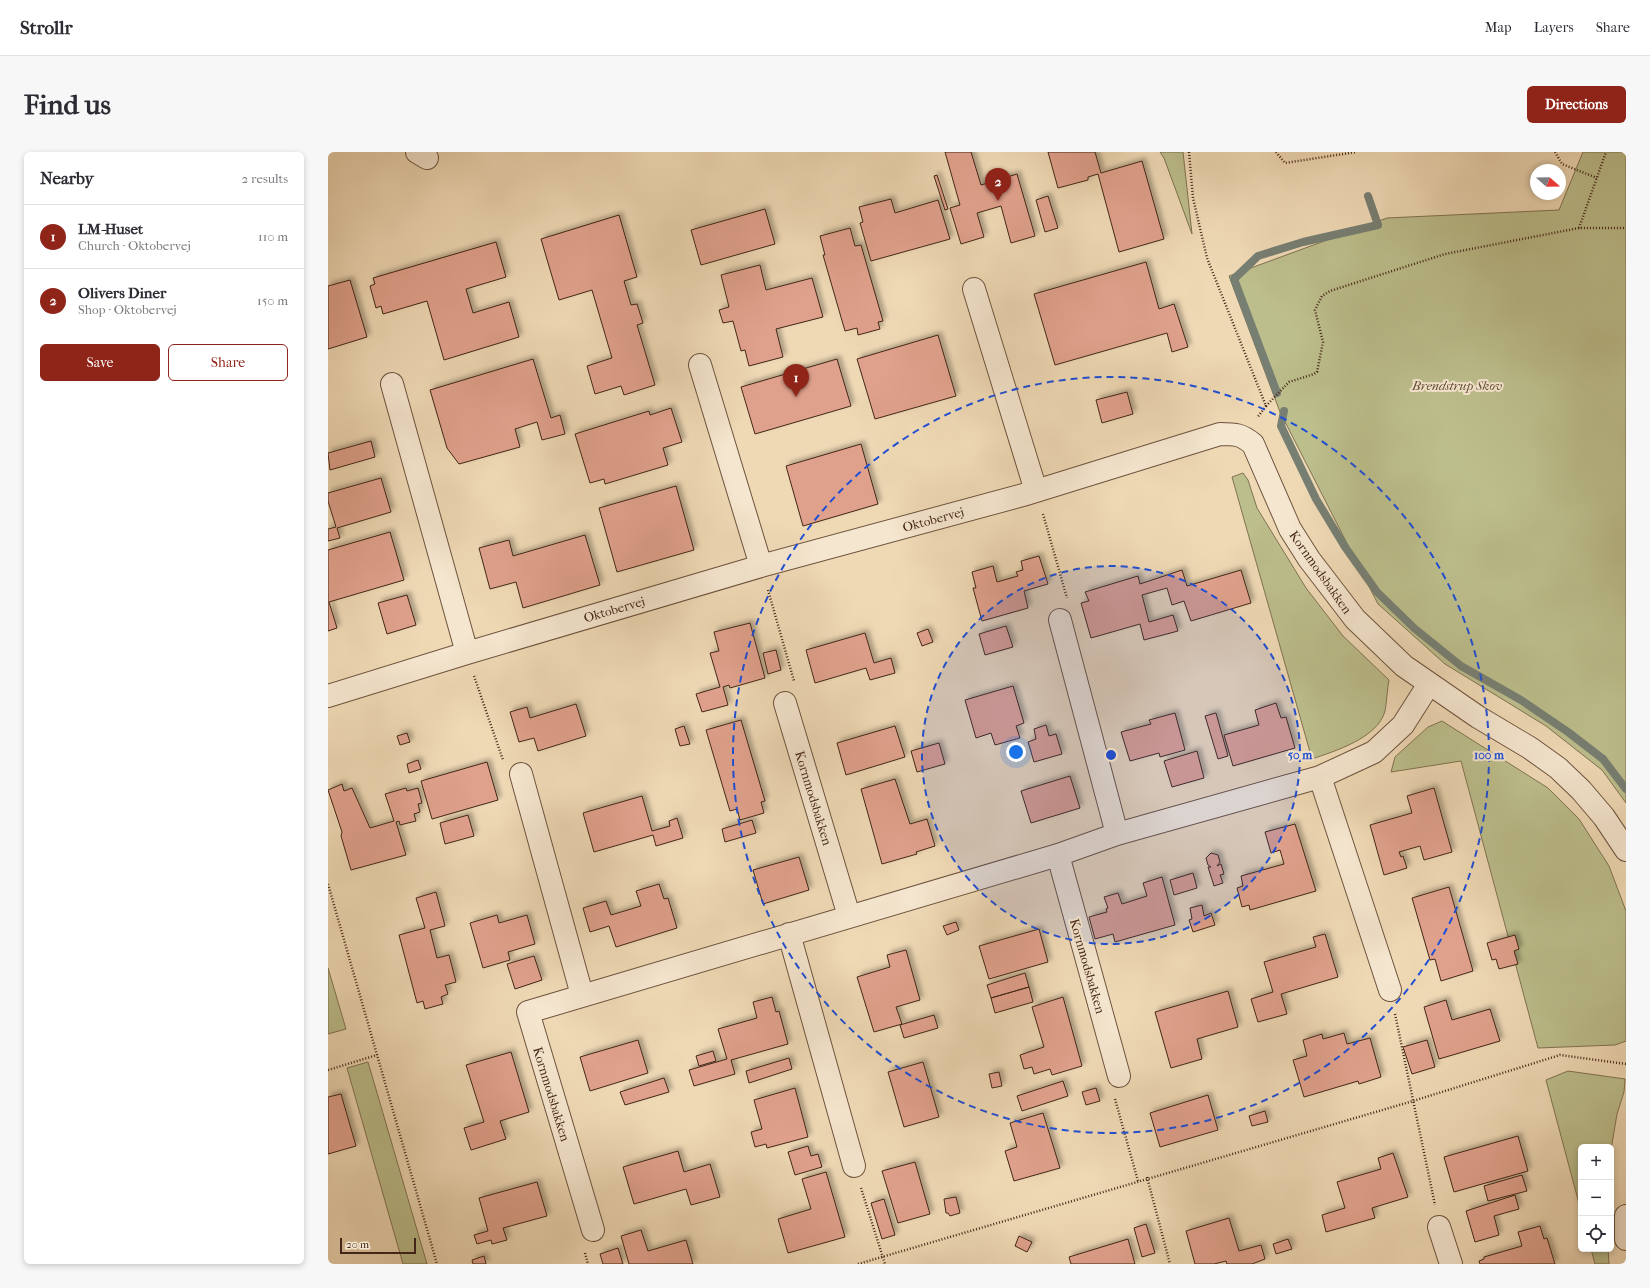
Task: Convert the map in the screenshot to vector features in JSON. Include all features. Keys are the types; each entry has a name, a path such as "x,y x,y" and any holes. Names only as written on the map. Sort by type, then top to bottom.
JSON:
{"street":[{"path":"974,289 1036,491"},
{"path":"700,366 761,566"},
{"path":"392,384 466,653"},
{"name":"Oktobervej","path":"328,696 466,653 761,566 1036,491 1220,434 1244,436"},
{"name":"Kornmodsbakken","path":"1244,436 1253,444 1259,455 1290,529 1329,587 1355,619 1404,666 1478,717 1530,748 1558,768 1581,790 1604,817 1626,850"},
{"path":"1060,620 1118,834"},
{"name":"Kornmodsbakken","path":"593,1230 528,1012 1058,855 1118,834 1320,777 1374,752 1404,725 1429,684"},
{"name":"Kornmodsbakken","path":"785,703 850,916"},
{"path":"521,774 582,995"},
{"path":"1320,777 1390,990"},
{"name":"Kornmodsbakken","path":"1058,855 1119,1076"},
{"path":"789,934 854,1166"},
{"path":"1626,1216 1626,1239"},
{"path":"1439,1227 1451,1264"}],"path":[{"path":"1189,152 1193,198 1207,258 1266,406"},
{"path":"1276,152 1285,163 1356,152"},
{"path":"1555,152 1562,164 1597,178"},
{"path":"1579,228 1606,152"},
{"path":"1244,436 1266,406 1289,382 1317,372 1323,342 1315,310 1322,296 1330,291 1445,254 1579,228 1626,228"},
{"path":"1036,491 1071,614 1060,620"},
{"path":"761,566 794,684"},
{"path":"466,653 507,774 521,774"},
{"path":"328,884 437,1264"},
{"path":"1390,990 1439,1227"},
{"path":"328,1070 377,1055"},
{"path":"858,1264 1560,1055 1626,1064"},
{"path":"1119,1076 1111,1083 1138,1181"},
{"path":"854,1166 884,1256 885,1264"},
{"path":"1147,1177 1170,1264"}],"green space":[{"path":"1160,152 1183,152 1192,234 1164,158"},
{"name":"Brendstrup Skov","path":"1583,152 1626,152 1626,803 1602,770 1546,726 1445,664 1378,604 1280,412 1229,276 1387,218 1559,210 1563,200 1566,200 1566,193"},
{"path":"1243,473 1248,480 1257,508 1306,588 1343,636 1389,680 1385,711 1381,720 1374,729 1354,742 1312,759 1232,477"},
{"path":"1442,721 1548,788 1579,819 1609,866 1626,911 1626,1041 1615,1045 1538,1048 1461,761 1391,772 1395,757 1428,727"},
{"path":"328,968 346,1029 328,1034"},
{"path":"368,1062 427,1264 403,1264 347,1068"},
{"path":"1568,1071 1625,1079 1624,1092 1617,1114 1612,1144 1578,1144 1578,1200 1546,1080"},
{"path":"1592,1252 1608,1252 1609,1264 1595,1264"}],"building":[{"path":"945,152 971,152 981,185 1017,174 1035,236 1011,243 1001,206 977,213 984,237 961,244 950,208 960,205"},
{"path":"1048,152 1095,152 1101,173 1142,161 1164,239 1119,252 1098,174 1088,177 1088,180 1058,188"},
{"path":"937,175 948,209 945,210 934,176"},
{"path":"1048,196 1058,228 1045,232 1036,200"},
{"path":"891,199 895,213 938,200 950,239 871,261 860,223 863,222 859,207"},
{"path":"765,209 775,244 701,265 691,230"},
{"path":"619,215 637,277 624,281 631,305 637,304 643,323 637,325 655,385 624,395 621,386 595,394 587,366 612,358 592,290 559,300 541,239"},
{"path":"850,228 855,246 861,245 883,321 878,322 880,329 858,335 857,328 845,331 823,255 825,255 820,236"},
{"path":"496,242 506,277 466,289 473,313 509,302 519,337 444,360 427,301 383,314 381,306 376,308 370,286 375,284 373,278"},
{"path":"1146,262 1159,309 1174,304 1188,347 1172,352 1167,333 1055,365 1034,294"},
{"path":"760,265 766,290 812,278 823,317 776,329 783,357 749,366 745,350 741,351 733,321 723,323 719,310 729,307 721,275"},
{"path":"350,280 367,337 328,349 328,286"},
{"path":"938,335 956,396 875,419 857,359"},
{"path":"533,359 551,418 560,415 565,434 542,440 537,422 515,429 520,447 459,464 447,448 430,390"},
{"path":"837,359 851,406 755,434 741,387"},
{"path":"1127,392 1133,414 1102,423 1096,400"},
{"path":"671,408 682,442 663,448 668,465 605,484 604,479 590,483 575,434 649,411 650,415"},
{"path":"371,441 375,457 330,470 328,453"},
{"path":"861,444 878,504 803,526 786,466"},
{"path":"381,478 391,512 337,528 340,538 328,541 328,529 336,527 328,501 328,493"},
{"path":"676,486 694,550 617,572 599,508"},
{"path":"390,532 404,580 329,602 337,628 328,631 328,550"},
{"path":"585,535 600,585 523,608 516,582 490,589 479,548 509,540 513,556"},
{"path":"1039,556 1048,584 1024,591 1028,608 982,621 973,588 976,588 972,572 993,566 997,582 1018,576 1016,572 1023,570 1021,561"},
{"path":"1182,570 1187,586 1241,570 1251,603 1191,621 1184,601 1172,605 1167,588 1142,595 1149,622 1173,615 1178,631 1144,640 1140,624 1091,638 1081,603 1089,601 1085,592 1138,576 1140,584"},
{"path":"407,595 416,625 387,634 378,603"},
{"path":"750,623 765,678 730,688 729,685 723,687 728,705 702,712 696,694 720,687 710,653 719,651 714,632"},
{"path":"1006,626 1013,647 985,655 979,634"},
{"path":"928,629 933,642 922,646 917,633"},
{"path":"865,633 874,663 891,658 895,673 870,680 866,668 815,683 806,650"},
{"path":"776,650 781,670 768,674 763,653"},
{"path":"1013,686 1024,723 1016,726 1020,738 995,745 991,733 976,738 965,700"},
{"path":"1276,703 1281,718 1286,717 1295,748 1233,766 1224,735 1259,725 1255,710"},
{"path":"576,704 586,736 538,751 534,738 519,742 510,712 527,707 530,718"},
{"path":"1175,713 1185,750 1160,757 1159,753 1130,761 1121,732 1151,724 1149,720"},
{"path":"1216,713 1228,756 1218,759 1205,716"},
{"path":"741,720 765,801 761,802 764,813 740,820 737,809 730,811 706,730"},
{"path":"1046,725 1049,736 1056,734 1062,754 1034,762 1028,742 1036,739 1034,729"},
{"path":"684,726 690,744 680,746 675,729"},
{"path":"895,726 905,757 846,775 837,743"},
{"path":"407,733 410,742 400,745 397,736"},
{"path":"939,743 945,764 917,772 911,751"},
{"path":"1197,751 1204,778 1172,787 1164,761"},
{"path":"418,760 421,769 409,773 407,764"},
{"path":"487,762 498,800 432,819 421,781"},
{"path":"1070,776 1080,808 1031,823 1021,791"},
{"path":"895,779 910,824 927,819 935,846 916,852 917,854 882,864 861,789"},
{"path":"342,784 344,791 352,788 370,828 394,821 385,794 406,788 407,791 418,788 422,803 418,804 420,812 414,814 416,821 400,825 399,821 396,822 406,855 351,870 341,836 342,832 328,790"},
{"path":"1434,788 1452,852 1424,860 1420,846 1399,852 1401,857 1403,856 1407,868 1384,875 1370,825 1412,813 1407,796"},
{"path":"642,796 652,831 670,826 669,821 677,818 683,838 656,846 653,835 594,852 583,813"},
{"path":"468,815 474,836 445,844 440,823"},
{"path":"752,820 756,833 725,842 722,829"},
{"path":"1295,824 1316,891 1250,910 1249,905 1242,907 1237,888 1243,886 1241,876 1284,864 1280,850 1271,853 1265,832"},
{"path":"1211,853 1218,855 1220,862 1217,866 1221,864 1224,874 1220,875 1223,883 1214,886 1208,867 1211,867 1208,865 1206,858"},
{"path":"799,857 809,890 763,904 753,870"},
{"path":"1193,873 1197,888 1174,895 1170,880"},
{"path":"1162,877 1175,925 1115,942 1113,934 1095,939 1089,917 1107,912 1106,909 1108,908 1104,897 1118,893 1122,904 1147,896 1143,883"},
{"path":"659,884 664,899 668,898 677,928 616,947 609,926 590,932 583,908 606,901 611,915 641,906 636,891"},
{"path":"1449,887 1473,971 1441,981 1435,959 1430,960 1412,898"},
{"path":"436,892 445,926 430,930 437,958 449,955 456,982 445,985 448,994 441,997 443,1004 425,1009 423,1001 417,1003 399,935 425,928 416,898"},
{"path":"1202,905 1204,916 1211,913 1215,925 1193,932 1189,920 1192,919 1190,908"},
{"path":"497,915 499,923 527,915 535,944 508,952 510,960 483,968 470,923"},
{"path":"956,922 959,930 947,935 943,926"},
{"path":"1039,929 1048,962 989,979 979,946"},
{"path":"1325,934 1338,977 1281,994 1287,1014 1258,1022 1251,999 1273,992 1264,962 1316,947 1313,937"},
{"path":"1515,935 1519,949 1514,951 1518,964 1499,969 1496,959 1492,960 1487,943"},
{"path":"906,950 920,1000 896,1007 902,1024 874,1032 857,977 890,967 887,955"},
{"path":"534,956 542,980 515,989 507,964"},
{"path":"1025,973 1029,987 991,998 987,985"},
{"path":"1029,987 1033,1002 995,1013 991,998"},
{"path":"1228,991 1238,1027 1197,1039 1202,1059 1171,1068 1155,1012"},
{"path":"772,997 776,1012 779,1011 788,1044 731,1060 735,1074 694,1086 689,1070 727,1059 718,1029 757,1018 753,1002"},
{"path":"1063,997 1082,1066 1052,1075 1050,1069 1034,1074 1032,1067 1024,1069 1020,1055 1044,1047 1032,1007"},
{"path":"1446,1000 1452,1020 1490,1009 1500,1041 1439,1059 1424,1007"},
{"path":"934,1015 938,1028 904,1038 900,1025"},
{"path":"1344,1033 1347,1044 1370,1038 1381,1077 1359,1084 1358,1081 1304,1097 1293,1060 1307,1056 1303,1040 1322,1034 1323,1039"},
{"path":"638,1040 648,1073 590,1091 580,1057"},
{"path":"1427,1040 1435,1067 1412,1074 1403,1047"},
{"path":"713,1051 716,1061 699,1066 696,1056"},
{"path":"511,1052 529,1112 500,1121 506,1139 471,1150 464,1128 484,1122 466,1065"},
{"path":"789,1058 792,1069 749,1083 746,1071"},
{"path":"923,1062 939,1117 904,1127 888,1072"},
{"path":"999,1072 1002,1086 992,1088 989,1074"},
{"path":"664,1078 669,1092 625,1105 620,1092"},
{"path":"1063,1081 1068,1096 1022,1111 1017,1096"},
{"path":"795,1088 808,1137 767,1148 766,1144 755,1147 751,1132 762,1129 754,1100"},
{"path":"1096,1088 1100,1101 1086,1105 1082,1092"},
{"path":"341,1094 356,1146 328,1154 328,1097"},
{"path":"1208,1095 1218,1130 1160,1147 1150,1113"},
{"path":"1265,1111 1268,1122 1252,1126 1249,1116"},
{"path":"1043,1113 1060,1168 1014,1181 1005,1151 1017,1147 1010,1123"},
{"path":"1518,1136 1528,1171 1454,1192 1444,1157"},
{"path":"808,1146 811,1156 818,1154 822,1167 795,1175 788,1152"},
{"path":"678,1151 684,1172 710,1164 720,1197 691,1205 686,1189 634,1204 623,1167"},
{"path":"1393,1153 1408,1197 1372,1208 1375,1218 1326,1232 1322,1215 1345,1208 1337,1182 1381,1169 1378,1158"},
{"path":"915,1162 930,1214 898,1223 882,1171"},
{"path":"826,1172 845,1237 788,1253 778,1219 811,1209 802,1179"},
{"path":"1522,1175 1527,1191 1488,1201 1484,1186"},
{"path":"537,1182 547,1216 503,1228 507,1240 492,1244 491,1240 477,1244 474,1235 488,1231 479,1198"},
{"path":"1515,1195 1519,1209 1494,1216 1499,1235 1475,1242 1466,1211"},
{"path":"956,1197 960,1213 950,1216 946,1213 944,1199"},
{"path":"884,1199 895,1235 882,1239 871,1203"},
{"path":"1229,1218 1239,1251 1261,1245 1265,1259 1252,1264 1227,1264 1226,1261 1214,1264 1195,1264 1186,1231"},
{"path":"1146,1224 1155,1253 1142,1257 1134,1228"},
{"path":"1540,1226 1544,1239 1547,1238 1555,1264 1480,1264 1479,1261 1484,1259 1484,1257 1522,1246 1518,1232"},
{"path":"641,1230 648,1251 686,1240 693,1264 629,1264 621,1236"},
{"path":"1019,1236 1032,1242 1027,1252 1015,1246"},
{"path":"1128,1239 1135,1264 1071,1264 1069,1257"},
{"path":"1288,1239 1292,1249 1276,1254 1273,1244"},
{"path":"618,1248 623,1264 603,1264 600,1254"},
{"path":"484,1256 486,1264 473,1264 472,1260"}],"waterway":[{"path":"1277,393 1234,279 1258,256 1303,242 1378,225 1368,196"},
{"path":"1284,411 1281,426 1316,499 1345,547 1377,592 1414,628 1461,666 1521,700 1568,732 1603,759 1626,789"}],"place":[{"name":"Olivers Diner","path":"998,201"},
{"name":"LM-Huset","path":"796,397"}]}
